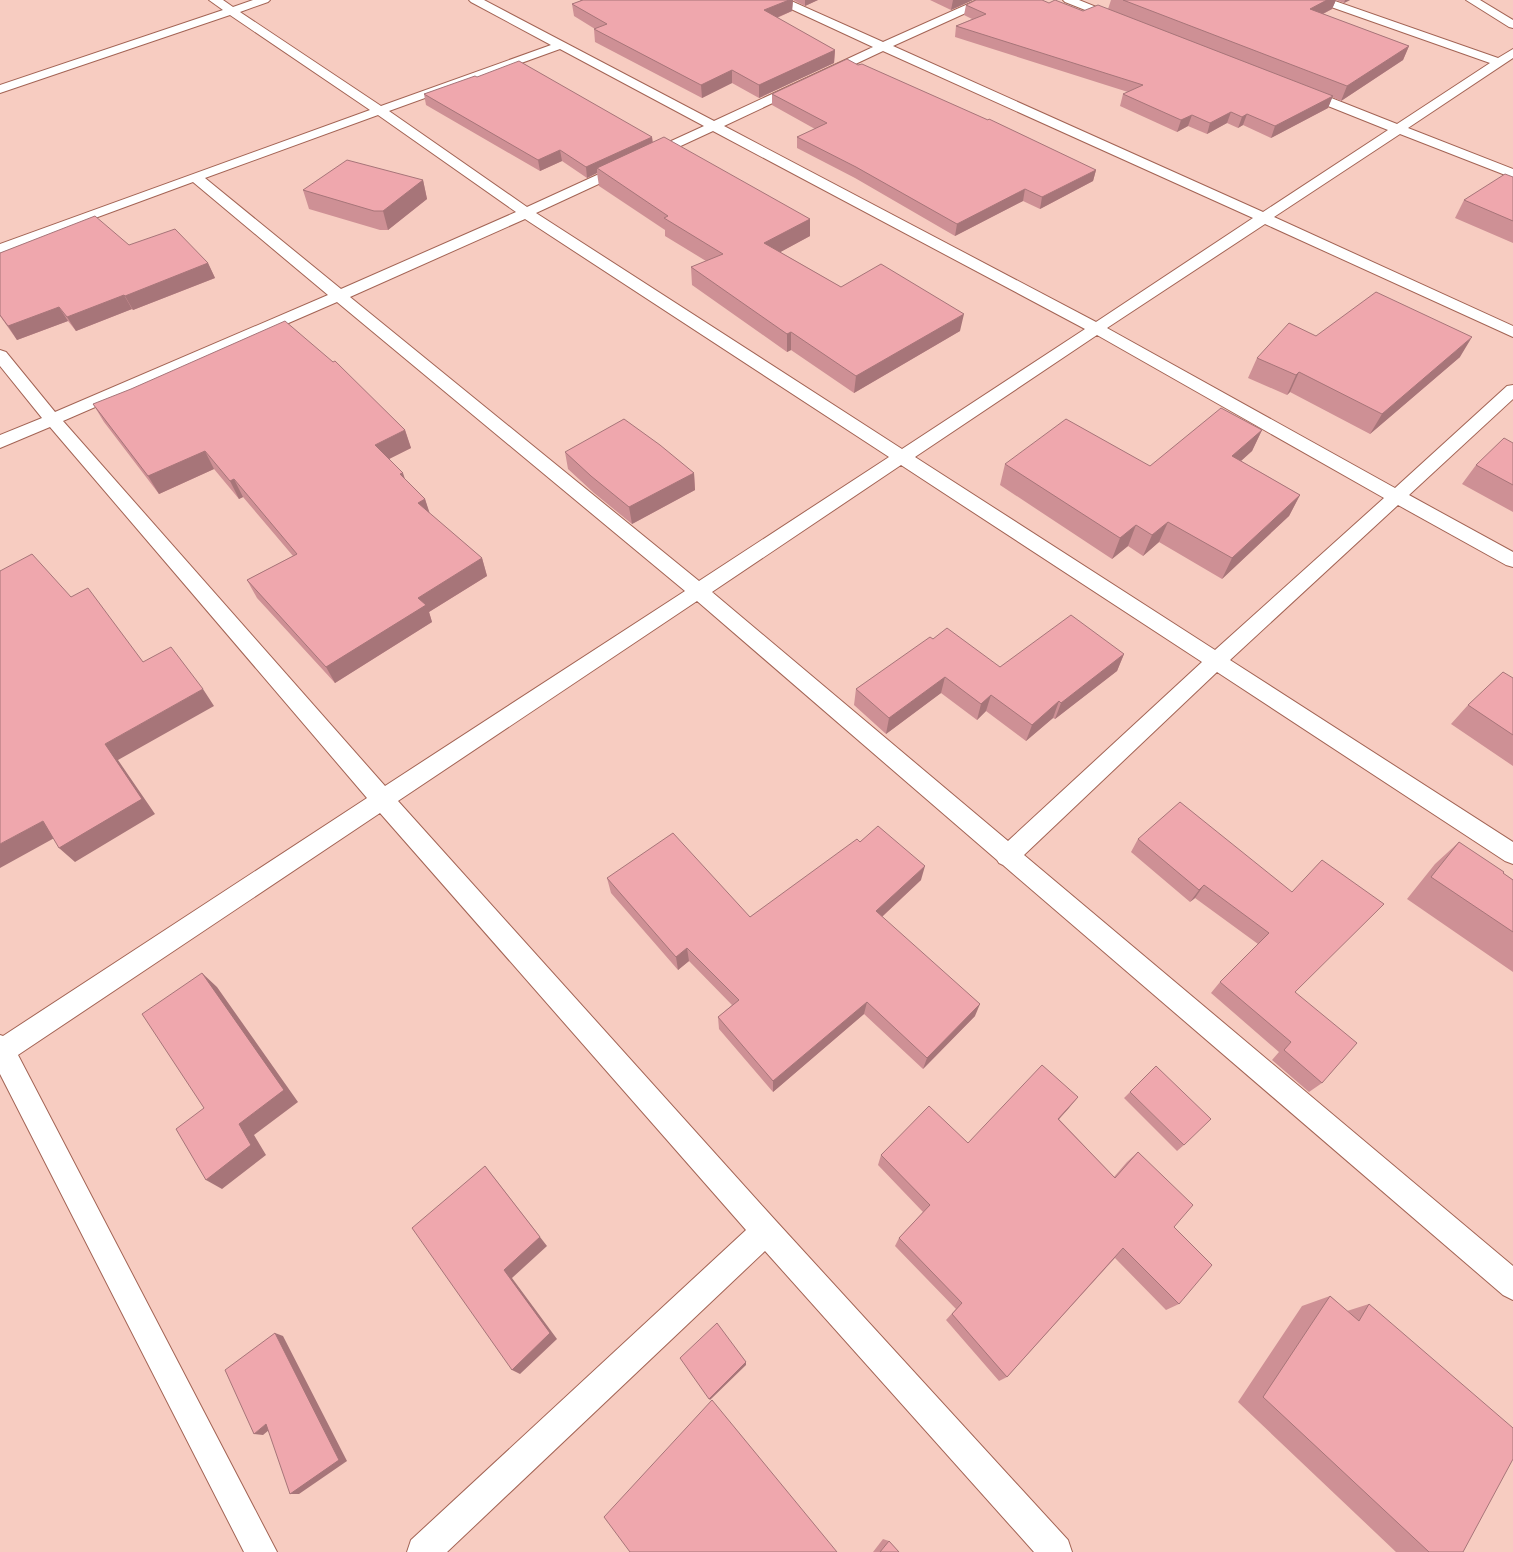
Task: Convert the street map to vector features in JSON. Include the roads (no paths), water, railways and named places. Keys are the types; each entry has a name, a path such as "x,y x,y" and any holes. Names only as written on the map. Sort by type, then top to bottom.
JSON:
{"street":[{"path":"215,0 380,111 526,213 1215,662 1513,854"},
{"path":"0,89 264,0"},
{"path":"475,0 1097,329 1396,497 1513,560"},
{"path":"780,0 1513,332"},
{"path":"0,442 526,213 881,47 986,0"},
{"path":"1069,0 1128,23"},
{"path":"1321,0 1506,57"},
{"path":"1472,0 1513,25"},
{"path":"0,249 561,45"},
{"path":"261,1552 1,1050 1097,329 1506,57"},
{"path":"1288,86 1513,174"},
{"path":"195,177 698,591 1513,1285"},
{"path":"0,355 52,420 383,800 766,1231 1056,1552"},
{"path":"1008,856 1215,662 1513,390"},
{"path":"422,1552 766,1231"}]}
